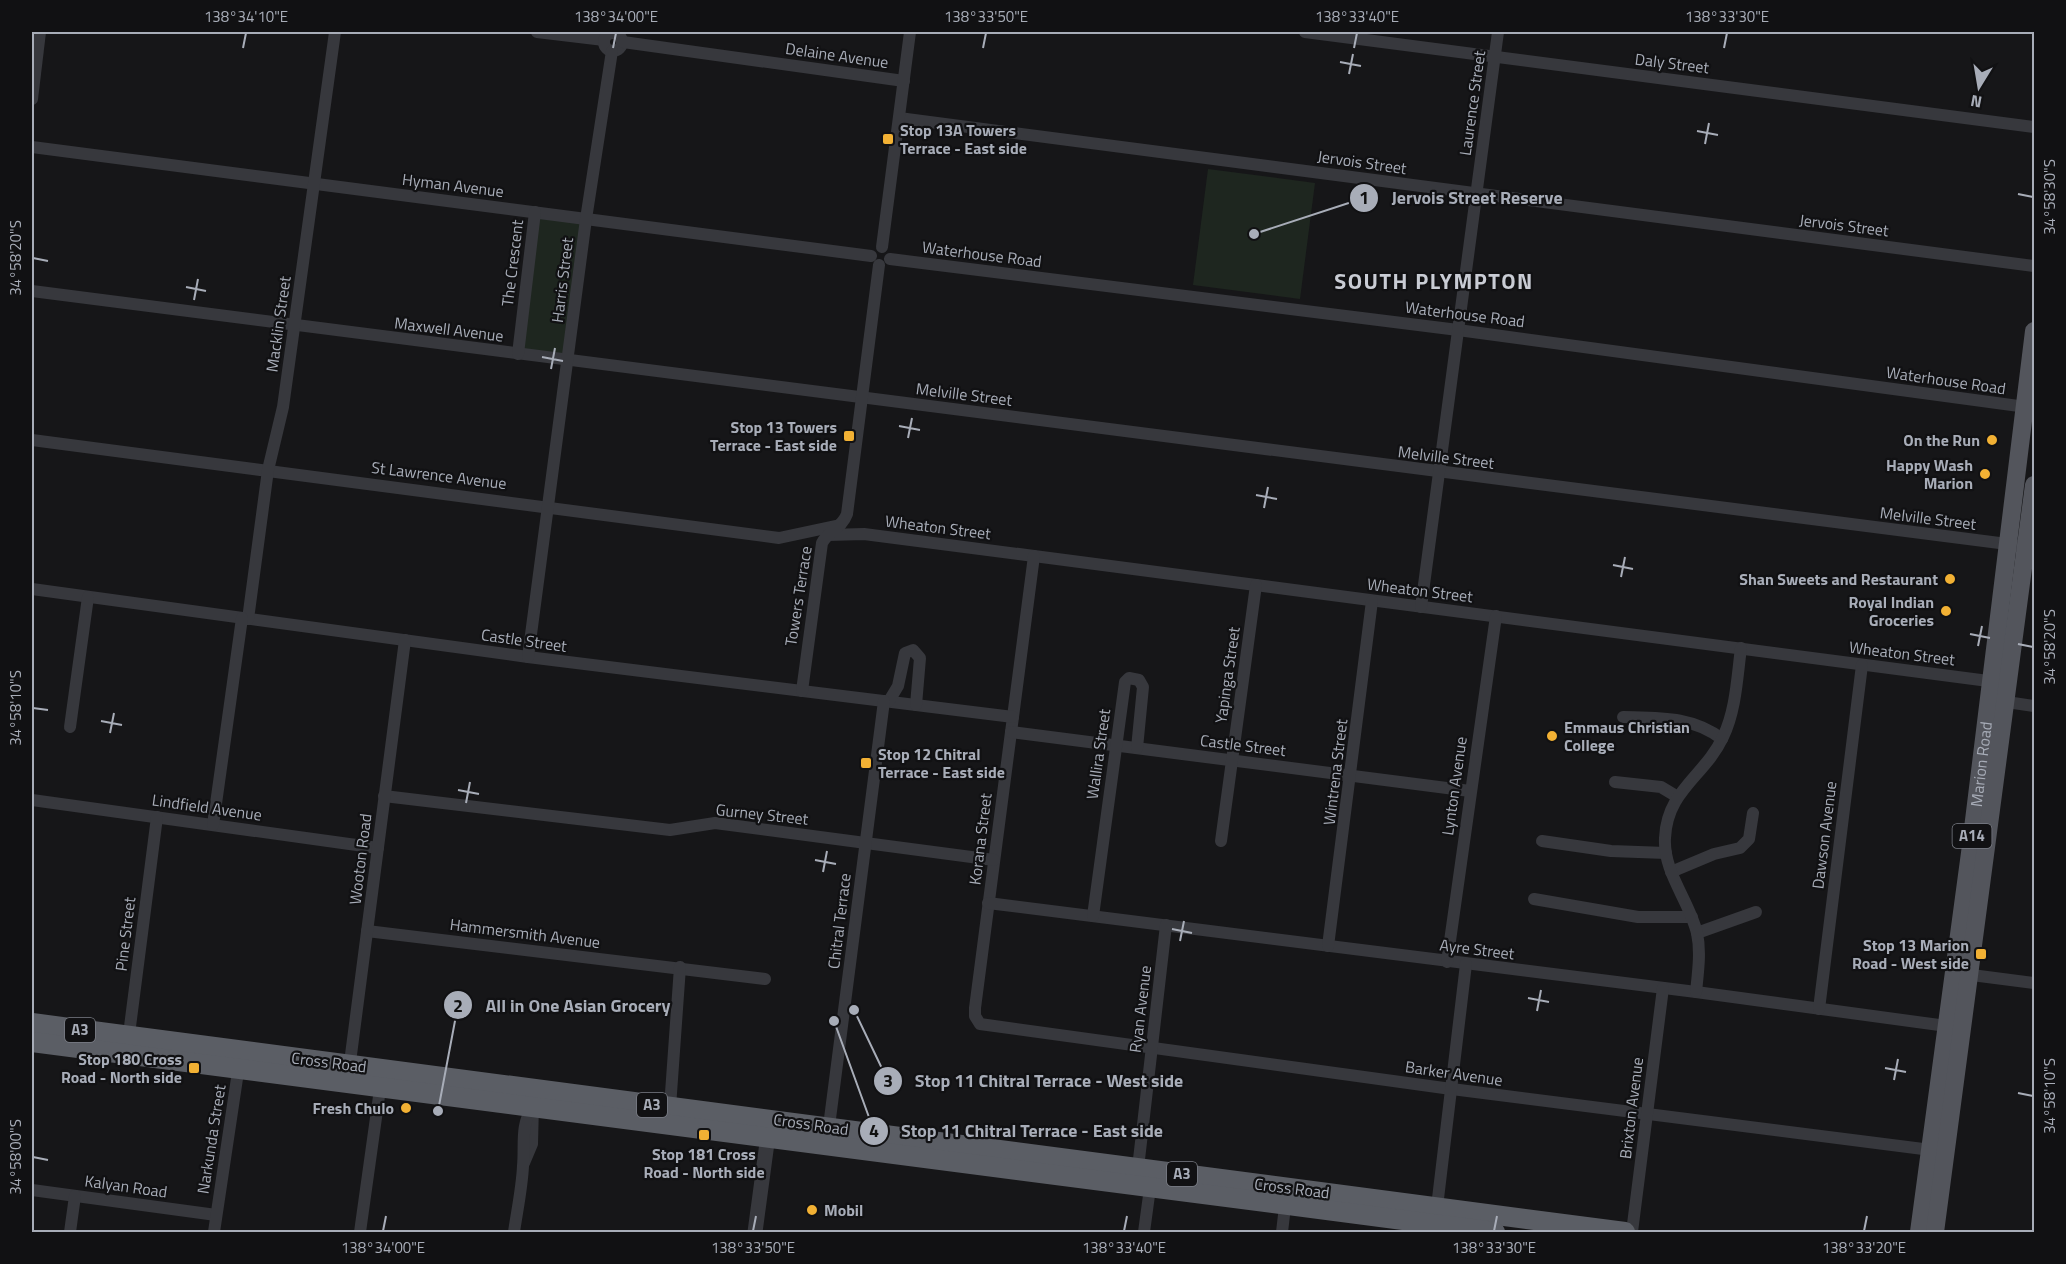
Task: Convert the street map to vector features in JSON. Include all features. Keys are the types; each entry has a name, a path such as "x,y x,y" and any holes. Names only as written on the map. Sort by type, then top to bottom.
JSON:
{"highway":[{"name":"Cross Road","path":"32,1023 128,1045"},
{"name":"Cross Road","path":"32,1042 128,1045 769,1127 1057,1167 1150,1188 1437,1207 1534,1226 1625,1233"},
{"name":"Cross Road","path":"534,1097 670,1107 769,1127"},
{"name":"Cross Road","path":"1057,1167 1138,1168 1286,1197 1421,1228 1495,1233"}],"main road":[{"name":"Marion Road","path":"1998,692 2007,544 2029,416 2034,331"},
{"name":"Marion Road","path":"1935,1233 1954,1027 1998,692 2027,547 2034,485"},
{"name":"Marion Road","path":"1919,1233 1931,1150 1954,1027"}],"street":[{"path":"32,99 40,32"},
{"name":"Macklin Street","path":"213,825 268,470 283,407 335,32"},
{"name":"Delaine Avenue","path":"537,32 614,36 904,81"},
{"path":"840,525 847,514 880,260 874,250 882,247 910,32"},
{"name":"Daly Street","path":"1305,32 2034,127"},
{"name":"Laurence Street","path":"1421,607 1498,32"},
{"name":"Harris Street","path":"528,657 586,219 612,51 606,48 614,36"},
{"name":"Jervois Street","path":"899,118 2034,266"},
{"name":"Hyman Avenue","path":"32,147 535,212 880,260"},
{"name":"The Crescent","path":"518,354 535,212"},
{"name":"Waterhouse Road","path":"880,260 1458,330 2029,416"},
{"name":"Maxwell Avenue","path":"32,291 862,397"},
{"name":"Melville Street","path":"862,397 2027,547"},
{"name":"St Lawrence Avenue","path":"32,440 549,506 779,538 840,525"},
{"name":"Towers Terrace","path":"802,691 821,550 828,535 840,525"},
{"name":"Wheaton Street","path":"828,535 864,534 1862,665 1998,692 2034,706"},
{"name":"Korana Street","path":"976,1020 975,1008 988,903 1034,556"},
{"name":"Yapinga Street","path":"1221,841 1256,585"},
{"name":"Castle Street","path":"32,589 528,657 1013,717"},
{"path":"70,727 88,597"},
{"name":"Wintrena Street","path":"1328,946 1372,601"},
{"name":"Lynton Avenue","path":"1447,962 1496,616"},
{"name":"Wooton Road","path":"348,1073 405,640"},
{"path":"1696,992 1699,963 1697,933 1671,872 1666,853 1668,817 1677,796 1705,764 1722,739 1734,704 1741,648"},
{"name":"Chitral Terrace","path":"828,1136 866,842 887,701 898,686 905,653 913,650 920,658 916,705"},
{"name":"Dawson Avenue","path":"1819,1009 1862,665"},
{"name":"Wallira Street","path":"1094,916 1125,682 1129,678 1139,680 1143,687 1137,748"},
{"path":"1623,717 1682,720 1698,724 1722,739"},
{"name":"Castle Street","path":"1011,732 1470,791"},
{"path":"1615,782 1661,787 1677,796"},
{"name":"Gurney Street","path":"384,796 670,830 715,823 994,860"},
{"name":"Lindfield Avenue","path":"32,800 378,848"},
{"path":"1671,872 1714,854 1740,848 1749,839 1753,813"},
{"name":"Pine Street","path":"128,1045 157,818"},
{"path":"1542,841 1611,851 1666,853"},
{"path":"1534,899 1638,917 1692,917"},
{"name":"Ayre Street","path":"988,903 1696,992 1954,1027"},
{"path":"1697,933 1756,912"},
{"name":"Ryan Avenue","path":"1138,1168 1167,925"},
{"name":"Hammersmith Avenue","path":"367,931 765,979"},
{"path":"1437,1207 1466,964"},
{"path":"670,1107 680,967"},
{"path":"1961,973 2034,983"},
{"name":"Brixton Avenue","path":"1632,1233 1664,988"},
{"name":"Barker Avenue","path":"976,1020 987,1027 1152,1047 1647,1115 1931,1150"},
{"name":"Narkunda Street","path":"214,1233 240,1059"},
{"path":"360,1233 382,1078"},
{"path":"514,1233 524,1164 532,1144 534,1097"},
{"path":"755,1233 769,1127"},
{"path":"1144,1233 1150,1188"},
{"name":"Kalyan Road","path":"32,1190 216,1215"},
{"path":"70,1233 75,1196"},
{"path":"1282,1233 1286,1197"}],"shaded area":[{"path":"1208,169 1315,183 1300,299 1193,285"},
{"path":"536,211 586,218 567,360 519,353"}],"place":[{"name":"Stop 13A Towers Terrace - East side","path":"888,139"},
{"name":"Jervois Street Reserve","path":"1254,234"},
{"name":"Stop 13 Towers Terrace - East side","path":"849,436"},
{"name":"On the Run","path":"1992,440"},
{"name":"Happy Wash Marion","path":"1985,474"},
{"name":"Shan Sweets and Restaurant","path":"1950,579"},
{"name":"Royal Indian Groceries","path":"1946,611"},
{"name":"Emmaus Christian College","path":"1552,736"},
{"name":"Stop 12 Chitral Terrace - East side","path":"866,763"},
{"name":"Stop 13 Marion Road - West side","path":"1981,954"},
{"name":"Stop 11 Chitral Terrace - West side","path":"854,1010"},
{"name":"Stop 11 Chitral Terrace - East side","path":"834,1021"},
{"name":"Stop 180 Cross Road - North side","path":"194,1068"},
{"name":"Fresh Chulo","path":"406,1108"},
{"name":"All in One Asian Grocery","path":"438,1111"},
{"name":"Stop 181 Cross Road - North side","path":"704,1135"},
{"name":"Mobil","path":"812,1210"}],"district":[{"name":"SOUTH PLYMPTON","path":"1434,281"}]}
